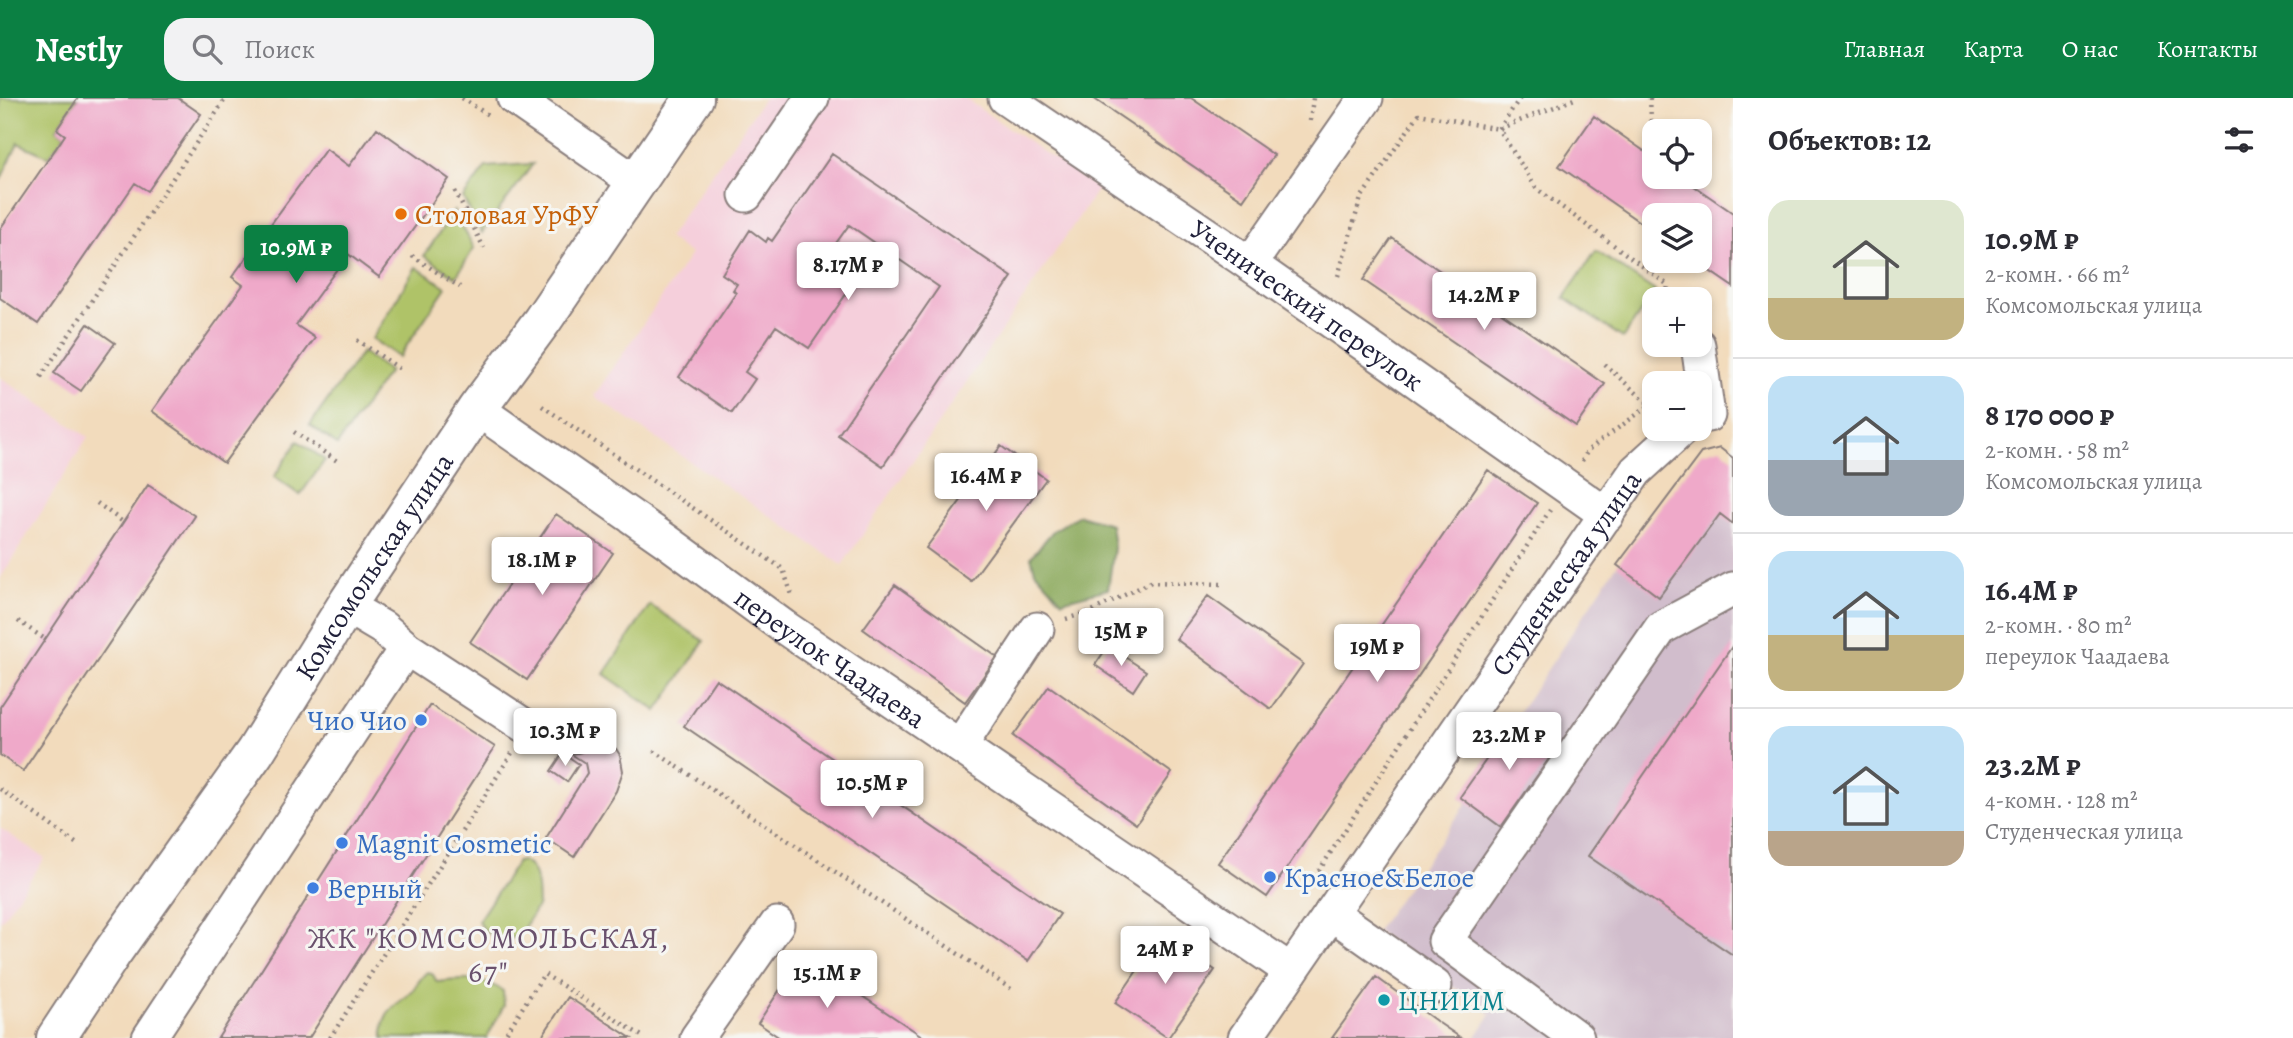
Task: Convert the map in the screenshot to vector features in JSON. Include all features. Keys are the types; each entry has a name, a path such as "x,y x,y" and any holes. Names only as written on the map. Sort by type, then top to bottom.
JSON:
{"main road":[{"name":"Комсомольская улица","path":"58,1037 112,953 255,752 346,606 477,409 542,321 694,98"}],"street":[{"path":"514,98 637,183"},
{"path":"746,195 812,98"},
{"name":"Ученический переулок","path":"1005,98 1250,264 1607,515"},
{"path":"1250,264 1366,98"},
{"name":"переулок Чаадаева","path":"477,409 784,627 1292,971"},
{"name":"Студенческая улица","path":"1245,1038 1636,471 1676,441"},
{"path":"1577,1038 1445,940 1661,628 1733,589"},
{"path":"346,606 383,628 406,648 528,728 574,736"},
{"path":"960,746 1037,629"},
{"path":"149,1038 406,648"},
{"path":"1331,913 1435,986"},
{"path":"697,1038 777,924"}],"path":[{"path":"41,377 226,98"},
{"path":"1499,129 1520,98"},
{"path":"1338,276 1361,198 1419,114 1499,129 1577,98"},
{"path":"1650,98 1651,119"},
{"path":"1499,129 1536,188 1668,287"},
{"path":"455,191 485,248"},
{"path":"412,257 460,288"},
{"path":"356,340 403,371"},
{"path":"1604,364 1642,396"},
{"path":"542,406 783,569 796,607"},
{"path":"1309,886 1588,450 1642,410"},
{"path":"294,432 340,463"},
{"path":"97,503 123,522"},
{"path":"1037,629 1092,611 1151,582 1221,584"},
{"path":"18,621 45,639"},
{"path":"330,1038 528,728"},
{"path":"654,751 1014,991"},
{"path":"0,789 76,844"},
{"path":"503,1038 544,974 645,1038"}],"shaded area":[{"path":"764,98 964,98 1098,189 842,565 594,396 691,254 668,238"},
{"path":"0,377 88,437 0,579"},
{"path":"1720,514 1733,524 1733,1038 1475,1038 1491,1014 1376,931 1467,803 1460,797 1617,565 1659,596"},
{"path":"0,828 45,858 0,922"}],"green space":[{"path":"0,98 78,98 57,129 65,135 49,157 18,143 0,181"},
{"path":"533,164 482,233 463,198 486,167"},
{"path":"454,211 474,248 456,277 424,256"},
{"path":"1596,251 1649,287 1642,287 1642,310 1623,338 1564,298"},
{"path":"416,267 446,287 399,357 372,339"},
{"path":"362,352 389,371 337,445 310,425"},
{"path":"298,441 325,460 300,495 274,477"},
{"path":"1079,515 1111,524 1114,548 1108,589 1062,601 1035,571 1031,557 1053,531"},
{"path":"650,605 704,641 657,711 604,674"},
{"path":"517,862 528,864 534,874 538,905 514,937 496,938 478,921"},
{"path":"427,972 432,973 437,982 479,981 503,991 504,1005 487,1038 383,1038 387,1015"}],"building":[{"path":"78,98 178,98 201,114 148,191 135,183 38,324 0,298 0,229 65,135 57,129"},
{"path":"1093,98 1191,98 1274,155 1243,200"},
{"path":"1594,116 1642,150 1642,189 1698,189 1733,213 1733,287 1712,273 1712,203 1642,203 1642,224 1559,166"},
{"path":"377,128 449,179 379,277 348,254 296,325 315,338 224,463 152,411 243,285 232,277 326,149 349,166"},
{"path":"832,154 1012,277 883,466 838,435 939,287 849,225 822,263 853,284 809,348 776,326 745,372 755,379 732,413 679,377 736,293 733,290 737,284 722,274 750,230 766,242 768,238 772,241"},
{"path":"1392,238 1605,384 1576,426 1363,280"},
{"path":"88,324 115,343 81,391 54,373"},
{"path":"1001,446 1046,479 971,581 926,548"},
{"path":"1720,448 1733,458 1733,524 1720,514 1659,597 1617,565 1701,453"},
{"path":"1488,470 1537,503 1267,897 1218,863"},
{"path":"148,485 195,516 23,771 0,755 0,707"},
{"path":"556,514 613,553 527,680 470,642"},
{"path":"895,585 997,657 965,702 863,629"},
{"path":"1208,596 1303,664 1271,709 1176,639"},
{"path":"1733,645 1733,955 1588,856"},
{"path":"1108,646 1146,671 1133,691 1095,665"},
{"path":"716,679 1060,914 1028,961 684,726"},
{"path":"1049,686 1172,773 1136,824 1013,736"},
{"path":"430,705 495,747 309,1038 218,1038"},
{"path":"1516,717 1558,746 1501,827 1460,797"},
{"path":"583,723 613,744 620,755 623,771 616,791 574,857 546,838 587,773 585,763 565,750"},
{"path":"563,753 579,764 567,782 551,771"},
{"path":"1162,934 1215,970 1168,1038 1115,1003"},
{"path":"802,956 925,1038 780,1038 758,1023"},
{"name":"ЦНИИМ","path":"1376,977 1439,1023 1461,1038 1332,1038"},
{"path":"568,997 631,1038 541,1038"}],"place":[{"name":"Столовая УрФУ","path":"401,214"},
{"name":"Чио Чио","path":"421,720"},
{"name":"Magnit Cosmetic","path":"342,843"},
{"name":"Красное&Белое","path":"1270,877"},
{"name":"Верный","path":"313,888"},
{"name":"ЦНИИМ","path":"1384,1000"}],"district":[{"name":"ЖК \"КОМСОМОЛЬСКАЯ, 67\"","path":"489,955"}]}
